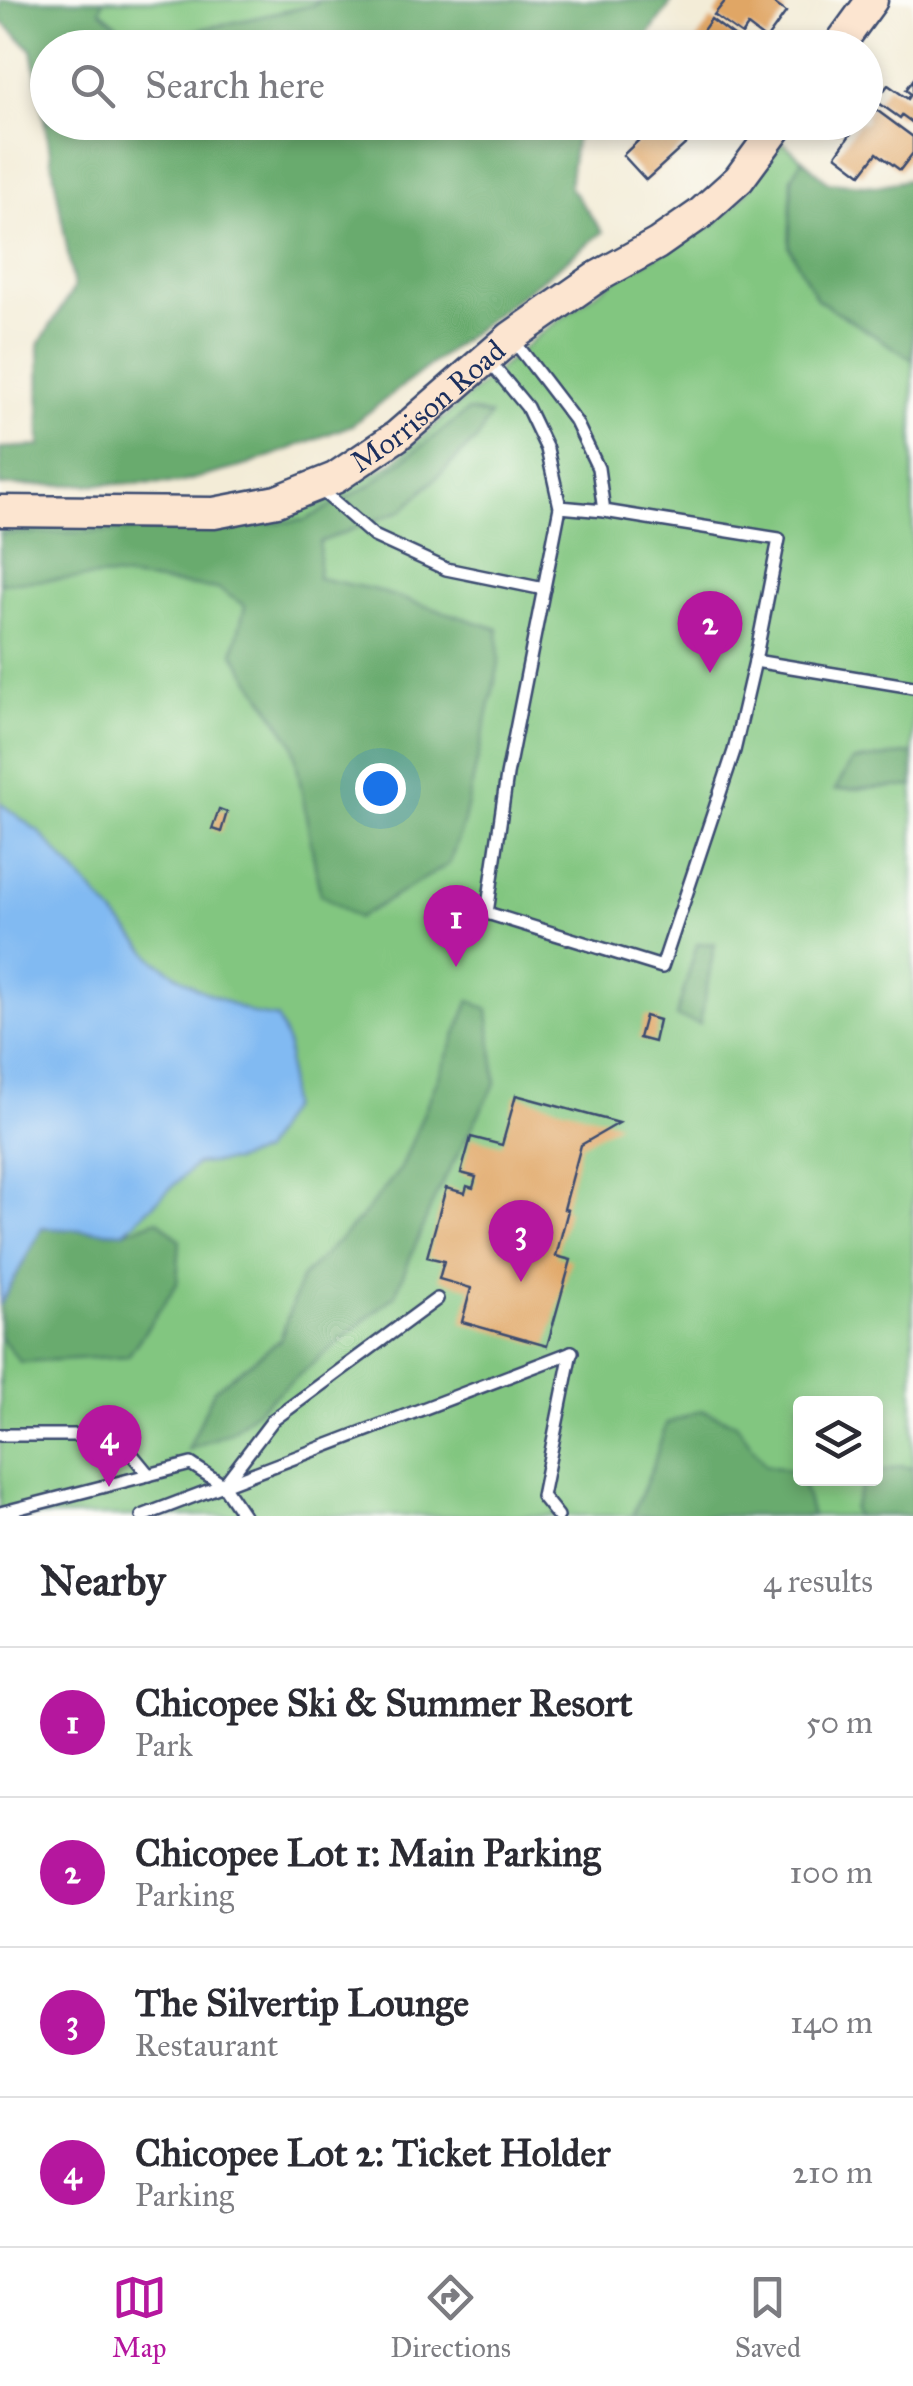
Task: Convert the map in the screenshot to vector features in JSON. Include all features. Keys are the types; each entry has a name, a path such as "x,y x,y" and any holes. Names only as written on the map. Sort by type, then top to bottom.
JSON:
{"street":[{"path":"850,30 872,0"},
{"name":"Morrison Road","path":"0,511 214,513 277,500 334,478 397,436 512,337 700,214 739,179 768,140"}],"lane":[{"path":"512,337 576,422 598,468 604,511"},
{"path":"486,358 527,407 547,450 560,507 507,775 487,913 662,967 734,752 779,539 560,507"},
{"path":"315,485 374,536 446,569 544,588"},
{"path":"756,661 913,687"},
{"path":"224,1485 274,1420 437,1299"},
{"path":"142,1516 572,1352 542,1496 558,1516"},
{"path":"0,1435 116,1435 148,1475"},
{"path":"0,1514 191,1464 224,1485 244,1516"}],"green space":[{"path":"0,0 103,0 100,10 123,30 30,30 30,48 0,20"},
{"path":"103,0 319,0 314,5 198,30 122,30 100,10"},
{"path":"319,0 673,0 652,30 198,30 314,5"},
{"path":"48,140 576,140 569,186 603,232 352,425 248,465 179,483 0,486 0,448 40,446 39,344 74,288"},
{"path":"783,142 888,239 913,204 913,1516 0,1516 0,530 250,516 318,506 392,463 536,337 617,278 714,224 740,200"},
{"path":"802,159 828,182 876,186 913,179 913,360 817,299 789,247 792,177"},
{"path":"468,411 490,415 479,437 403,510 320,542 318,578 372,589 498,629 499,664 463,825 449,864 358,918 320,894 293,743 233,653 245,606 219,589 113,576 0,583 0,534 204,529 305,520 370,485"},
{"path":"913,753 913,786 835,790 852,761"},
{"path":"715,943 700,1024 676,1017 697,944"},
{"path":"470,1000 488,1010 496,1082 435,1197 395,1295 231,1432 188,1450 214,1390 280,1340 301,1278 358,1221 401,1168"},
{"path":"158,1220 180,1240 177,1284 128,1356 20,1362 0,1336 0,1305 42,1228 124,1232"},
{"path":"701,1410 736,1423 765,1465 793,1471 793,1486 804,1486 812,1516 632,1516 666,1424"},
{"path":"901,1466 913,1468 913,1516 856,1516 853,1509 861,1486 883,1486 883,1471"}],"water":[{"path":"0,803 39,832 156,961 196,988 254,1014 277,1018 288,1044 289,1107 262,1152 234,1161 196,1164 124,1232 42,1228 0,1305"}],"building":[{"path":"726,0 769,0 786,12 773,30 753,30 748,26 745,30 735,30 714,15"},
{"path":"711,19 726,30 703,30"},
{"path":"913,80 913,123 883,106 883,92 888,85 908,99 911,94 906,90"},
{"path":"883,115 913,137 913,153 900,170 877,153 861,174 836,155 846,140 883,140"},
{"path":"638,141 688,142 646,180 623,155"},
{"path":"219,809 227,812 221,832 212,829"},
{"path":"645,1016 659,1020 654,1042 639,1038"},
{"path":"516,1095 619,1123 581,1145 556,1256 571,1260 547,1346 462,1322 471,1288 439,1279 444,1261 427,1257 446,1188 465,1193 467,1186 473,1188 476,1177 461,1173 471,1137 502,1145"}],"place":[{"name":"Chicopee Lot 1: Main Parking","path":"710,673"},
{"name":"Chicopee Ski & Summer Resort","path":"456,967"},
{"name":"The Silvertip Lounge","path":"521,1282"},
{"name":"Chicopee Lot 2: Ticket Holder","path":"109,1487"}]}
